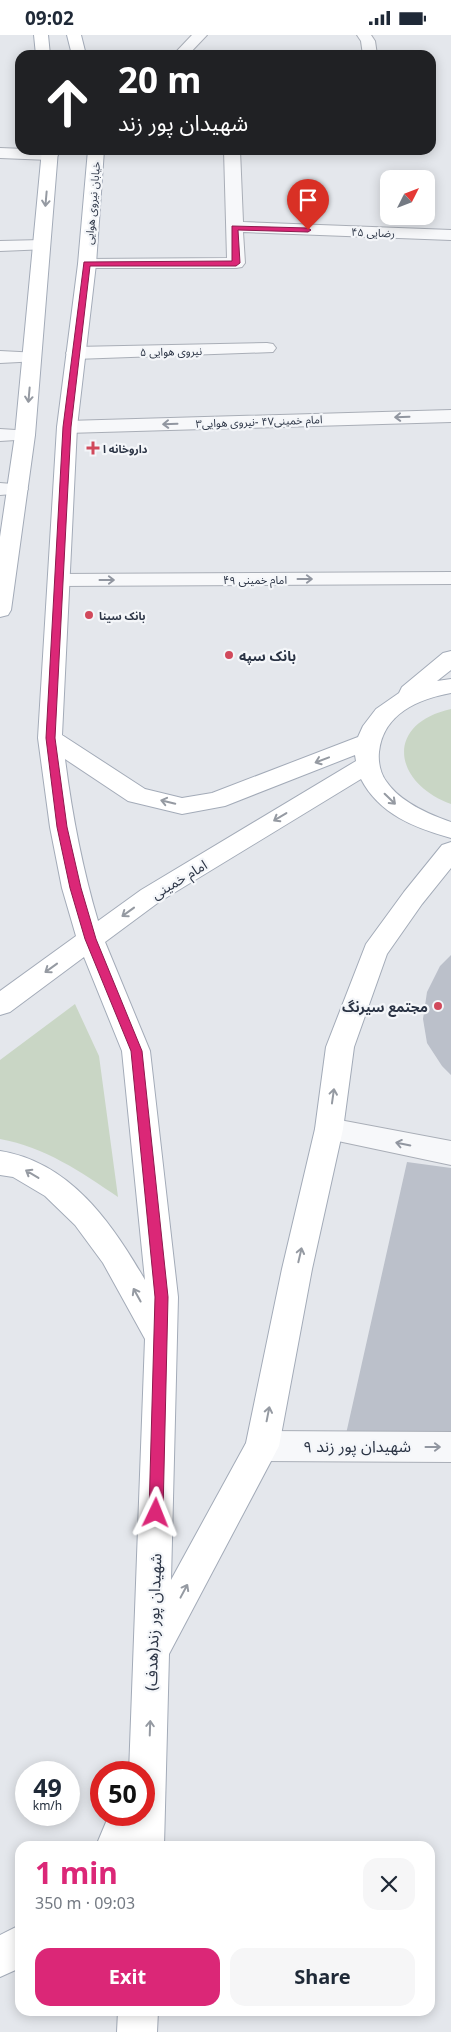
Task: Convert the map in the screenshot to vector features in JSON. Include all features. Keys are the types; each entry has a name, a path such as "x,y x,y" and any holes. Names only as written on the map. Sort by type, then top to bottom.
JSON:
{"main road":[{"path":"41,35 42,50"},
{"path":"74,35 78,50"},
{"path":"0,610 9,489 25,435 50,155"},
{"name":"خیابان نیروی هوایی","path":"90,939 75,888 62,827 50,738 67,427 87,264 96,155"},
{"path":"451,658 391,707 376,723 367,754 378,788 400,809 429,824 451,831"},
{"path":"391,707 414,695 437,688 451,687"},
{"path":"50,738 137,795 182,806 216,800 367,754"},
{"name":"امام خمینی","path":"0,1005 150,896 367,754"},
{"path":"152,1649 262,1446 297,1269 329,1129 340,1047 375,951 413,898 451,851"},
{"name":"شهیدان پور زند(هدف)","path":"90,939 136,1051 162,1297 152,1649 147,1761"},
{"path":"0,1163 19,1166 55,1188 86,1216 114,1254 161,1337"},
{"path":"117,1841 123,1826"},
{"name":"شهیدان پور زند(هدف)","path":"145,1826 145,1841"},
{"path":"0,1957 15,1948"},
{"path":"137,2032 138,2016"}],"street":[{"path":"185,50 200,35"},
{"path":"364,35 368,41 369,50"},
{"path":"0,153 15,153"},
{"path":"87,264 236,263 232,155"},
{"name":"رضایی ۴۵","path":"235,227 451,235"},
{"path":"0,246 42,245"},
{"name":"نیروی هوایی ۵","path":"75,353 266,349"},
{"path":"0,357 32,357"},
{"name":"امام خمینی۴۷ -نیروی هوایی۳","path":"67,427 451,416"},
{"path":"0,435 25,435"},
{"name":"امام خمینی ۴۹","path":"59,580 451,578"},
{"path":"329,1129 451,1153"},
{"name":"شهیدان پور زند ۹","path":"262,1446 451,1447"}],"green space":[{"path":"451,709 451,804 432,795 417,782 408,769 404,754 406,740 415,727 429,717"},
{"path":"75,1004 99,1056 118,1197 47,1154 0,1139 0,1060"}],"building":[{"name":"مجتمع سیرنگ","path":"451,955 451,1075 442,1066 427,1043 423,1019 427,992 440,966"},
{"path":"407,1162 451,1168 451,1436 346,1434"}],"place":[{"name":"داروخانه ا","path":"93,448"},
{"name":"بانک سینا","path":"89,615"},
{"name":"بانک سپه","path":"229,655"},
{"name":"مجتمع سیرنگ","path":"438,1006"}],"route":[{"path":"156,1513 162,1297 136,1051 90,939 75,888 62,827 50,738 67,427 75,353 87,264 236,263 235,227 308,230"}]}
